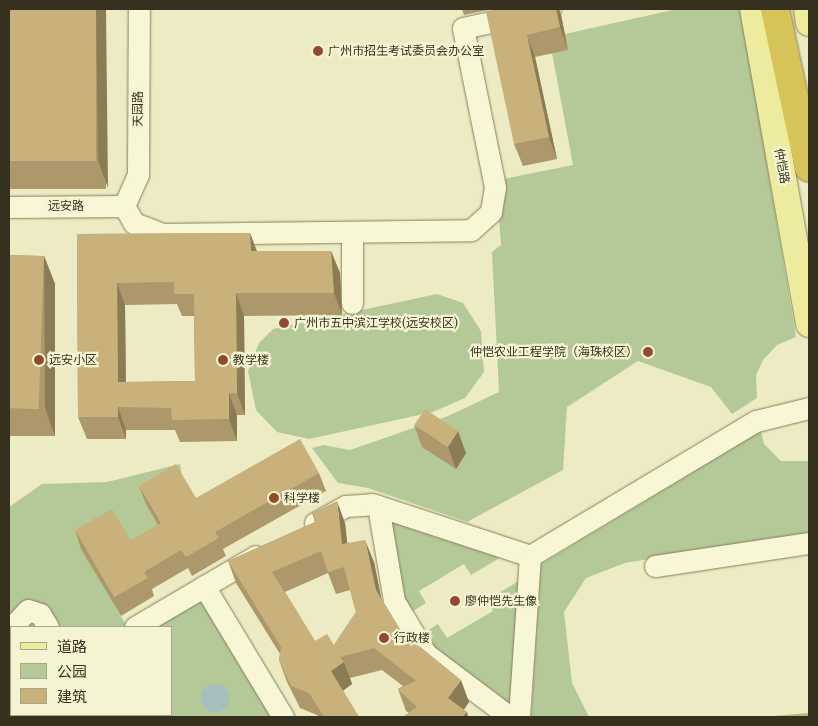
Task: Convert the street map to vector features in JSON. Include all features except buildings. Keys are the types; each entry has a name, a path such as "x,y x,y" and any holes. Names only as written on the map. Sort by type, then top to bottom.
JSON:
{"highway":[{"path":"775,9 809,167"},
{"path":"789,9 809,140"}],"main road":[{"name":"仲恺路","path":"753,9 809,324"},
{"path":"807,9 809,23"}],"street":[{"name":"天园路","path":"124,206 138,174 138,9"},
{"path":"124,206 134,223 162,234 471,230 483,222 491,212 495,187 463,28 550,9"},
{"name":"远安路","path":"9,207 124,206"},
{"path":"352,232 352,303"},
{"path":"300,532 346,506 378,506 530,556 756,421 809,408"},
{"path":"378,506 394,602 426,654 510,717"},
{"path":"655,566 809,543"},
{"path":"138,626 274,546"},
{"path":"519,717 530,556"},
{"path":"204,586 283,717"},
{"path":"12,626 28,610 40,614 47,626"}],"green space":[{"path":"677,9 741,9 796,337 777,345 763,360 756,375 757,398 732,414 711,387 638,361 567,407 563,470 467,522 368,488 338,483 312,448 323,445 350,450 448,416 499,392 492,252 501,245 498,204 503,179 573,165 552,53 568,50 565,34"},
{"path":"437,294 463,303 481,331 484,372 465,398 433,412 309,439 277,432 256,410 248,371 259,343 273,329"},
{"path":"761,431 764,444 781,461 809,461 809,533 625,563 586,578 564,612 572,683 589,717 531,717 541,564"},
{"path":"180,464 183,483 160,529 130,546 82,549 126,626 10,626 9,676 9,507 42,484 107,482"},
{"path":"378,506 513,550 471,575 464,564 419,591 426,603 404,617"},
{"path":"529,575 519,717 416,638 438,624 447,638 493,611 487,600"},
{"path":"204,586 283,717 52,717 172,716 172,626 137,626"}],"water":[{"path":"215,684 225,688 229,698 225,708 215,712 205,708 201,698 205,688"}],"place":[{"name":"广州市招生考试委员会办公室","path":"318,51"},
{"name":"广州市五中滨江学校(远安校区)","path":"284,323"},
{"name":"仲恺农业工程学院（海珠校区）","path":"648,352"},
{"name":"远安小区","path":"39,360"},
{"name":"教学楼","path":"223,360"},
{"name":"科学楼","path":"274,498"},
{"name":"廖仲恺先生像","path":"455,601"},
{"name":"行政楼","path":"384,638"}]}
